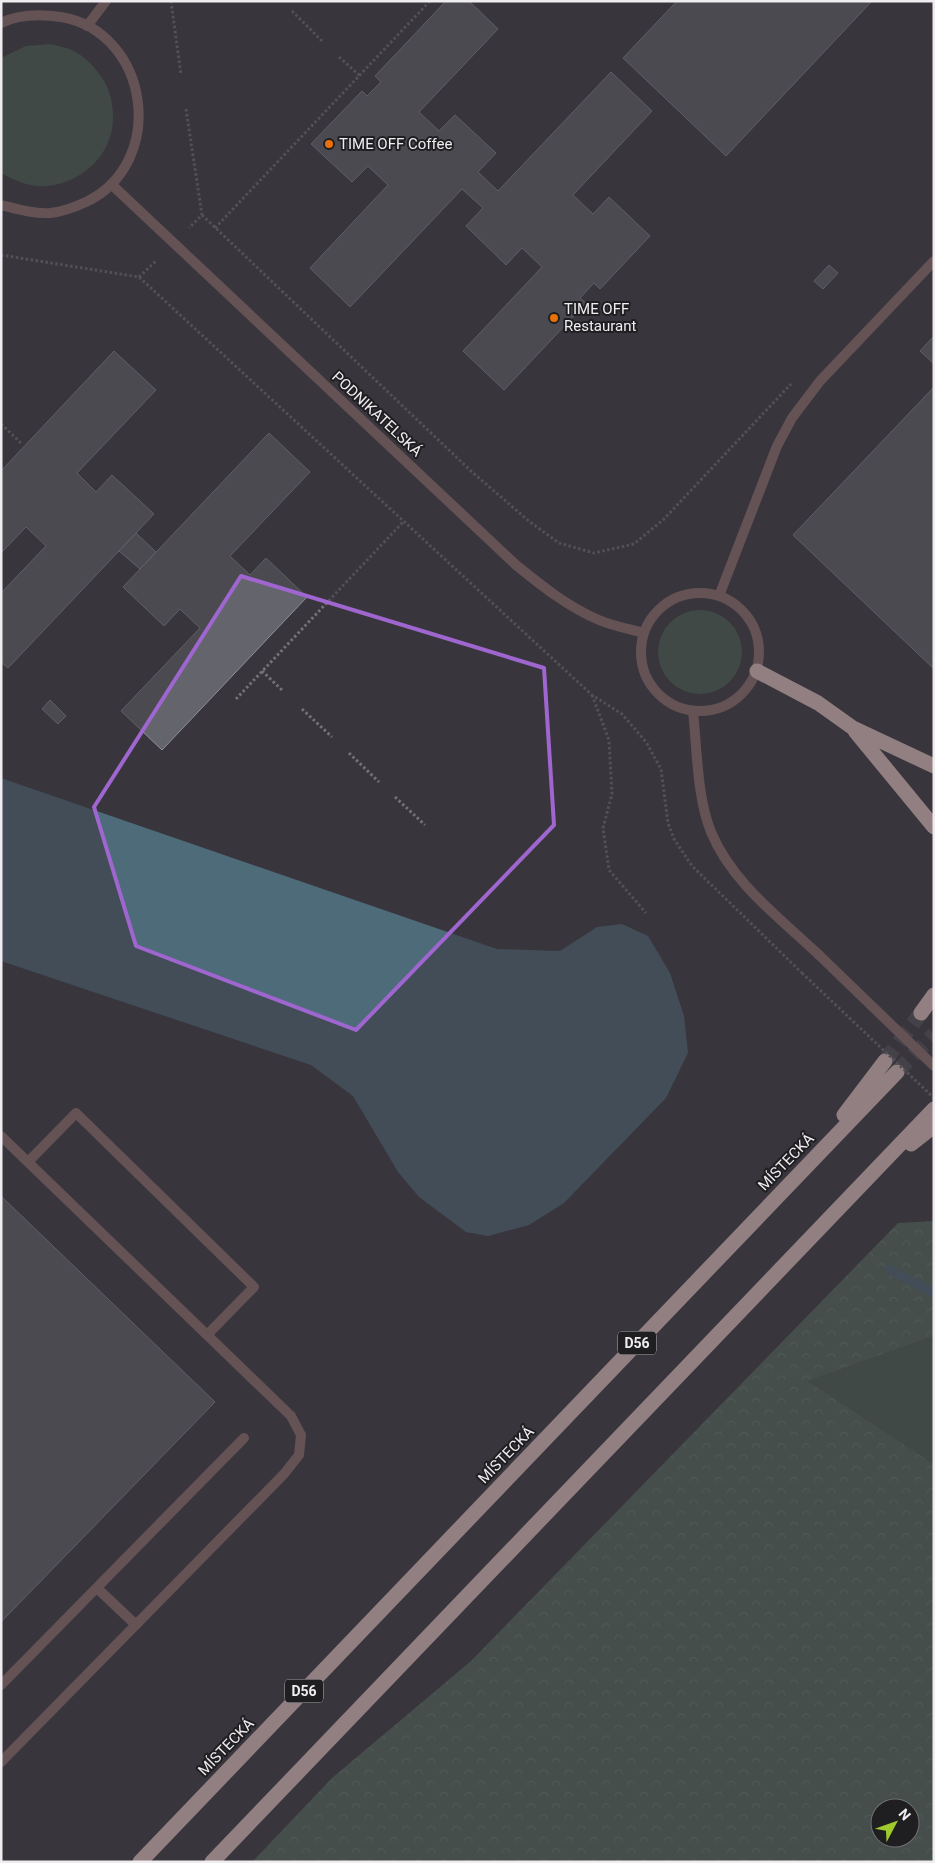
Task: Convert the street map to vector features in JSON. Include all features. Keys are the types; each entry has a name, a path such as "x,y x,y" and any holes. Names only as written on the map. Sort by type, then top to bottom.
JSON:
{"highway":[{"path":"757,671 818,704 853,728 934,766"},
{"path":"853,728 934,827"},
{"path":"921,1013 934,995"},
{"path":"806,1166 885,1061"},
{"name":"MÍSTECKÁ","path":"140,1862 897,1072"},
{"path":"212,1862 934,1109"},
{"path":"863,1183 934,1126"}],"street":[{"path":"87,26 106,1"},
{"path":"1,23 26,16 47,15 68,18 87,26 107,40 123,58 134,79 139,102 139,125 134,146 125,167 111,184 93,198 73,208 51,213 28,212 1,205"},
{"name":"PODNIKATELSKÁ","path":"111,184 516,565 550,593 580,611 601,621 644,633"},
{"path":"719,596 777,446 792,418 820,381 934,261"},
{"path":"700,593 719,596 735,604 748,618 757,634 760,653 757,671 749,686 738,698 724,706 709,711 693,711 676,706 661,697 650,684 643,668 641,650 644,633 652,617 659,610 682,596 700,593"},
{"path":"693,711 702,802 710,831 724,857 741,880 934,1066"},
{"path":"28,1162 76,1113 254,1287 207,1335"},
{"path":"1,1136 291,1416 301,1435 299,1455 284,1474 1,1762"},
{"path":"1,1685 244,1438"},
{"path":"97,1588 136,1625"}],"path":[{"path":"170,1 182,75"},
{"path":"215,228 430,1"},
{"path":"292,12 322,41"},
{"path":"340,57 359,76"},
{"path":"186,109 202,215 472,472 530,522 559,542 594,553 634,544 664,519 792,383"},
{"path":"189,228 202,215"},
{"path":"1,255 139,277 592,695 609,740 612,794 603,828 609,870 646,912"},
{"path":"139,277 157,260"},
{"path":"1,424 21,443"},
{"path":"236,699 404,521"},
{"path":"262,671 283,691"},
{"path":"302,709 332,737"},
{"path":"349,753 379,782"},
{"path":"395,797 425,826"},
{"path":"802,973 934,1098"}],"highlighted area":[{"path":"241,576 544,668 554,825 356,1030 136,946 94,807"}],"green space":[{"path":"50,44 72,50 84,58 103,80 109,90 112,101 112,131 102,154 84,172 73,179 61,183 36,186 18,181 1,173 1,58 26,46"},
{"path":"700,610 716,613 730,622 739,636 742,652 739,668 730,682 716,691 700,694 684,691 670,682 661,668 658,652 661,636 670,622 684,613"},
{"path":"934,1221 934,1336 808,1381 934,1464 934,1862 252,1862 332,1778 471,1661 898,1223"},
{"path":"934,1336 934,1464 808,1381"}],"water":[{"path":"1,778 497,949 560,951 597,927 622,924 648,936 670,973 684,1016 688,1053 666,1098 564,1203 529,1225 488,1236 466,1232 419,1197 398,1172 353,1096 311,1065 1,961"}],"building":[{"path":"446,1 469,1 498,29 419,112 439,131 455,115 496,153 478,172 498,191 611,72 652,111 573,195 593,214 609,197 650,236 600,289 594,283 580,298 586,303 504,390 463,351 542,267 522,248 506,265 466,226 483,208 462,189 350,307 310,268 388,185 368,166 352,182 311,144 362,91 367,96 381,82 375,76"},
{"path":"677,1 872,1 726,156 623,58"},
{"path":"829,265 838,273 823,289 814,281"},
{"path":"934,336 934,364 920,351"},
{"path":"114,351 156,390 77,473 96,492 112,475 154,514 8,668 1,662 1,593 46,546 26,527 1,553 1,471"},
{"path":"934,387 934,669 793,535"},
{"path":"269,433 310,472 230,556 250,575 266,558 307,597 162,750 121,711 200,628 180,609 164,626 123,587"},
{"path":"136,533 156,552 140,569 119,551"},
{"path":"50,700 66,716 58,724 42,709"},
{"path":"1,1196 215,1402 1,1622"}],"waterway":[{"path":"889,1269 934,1293"}],"tunnel":[{"path":"885,1061 921,1013"},
{"path":"897,1072 934,1034"}],"place":[{"name":"TIME OFF Coffee","path":"329,144"},
{"name":"TIME OFF Restaurant","path":"554,318"}]}
